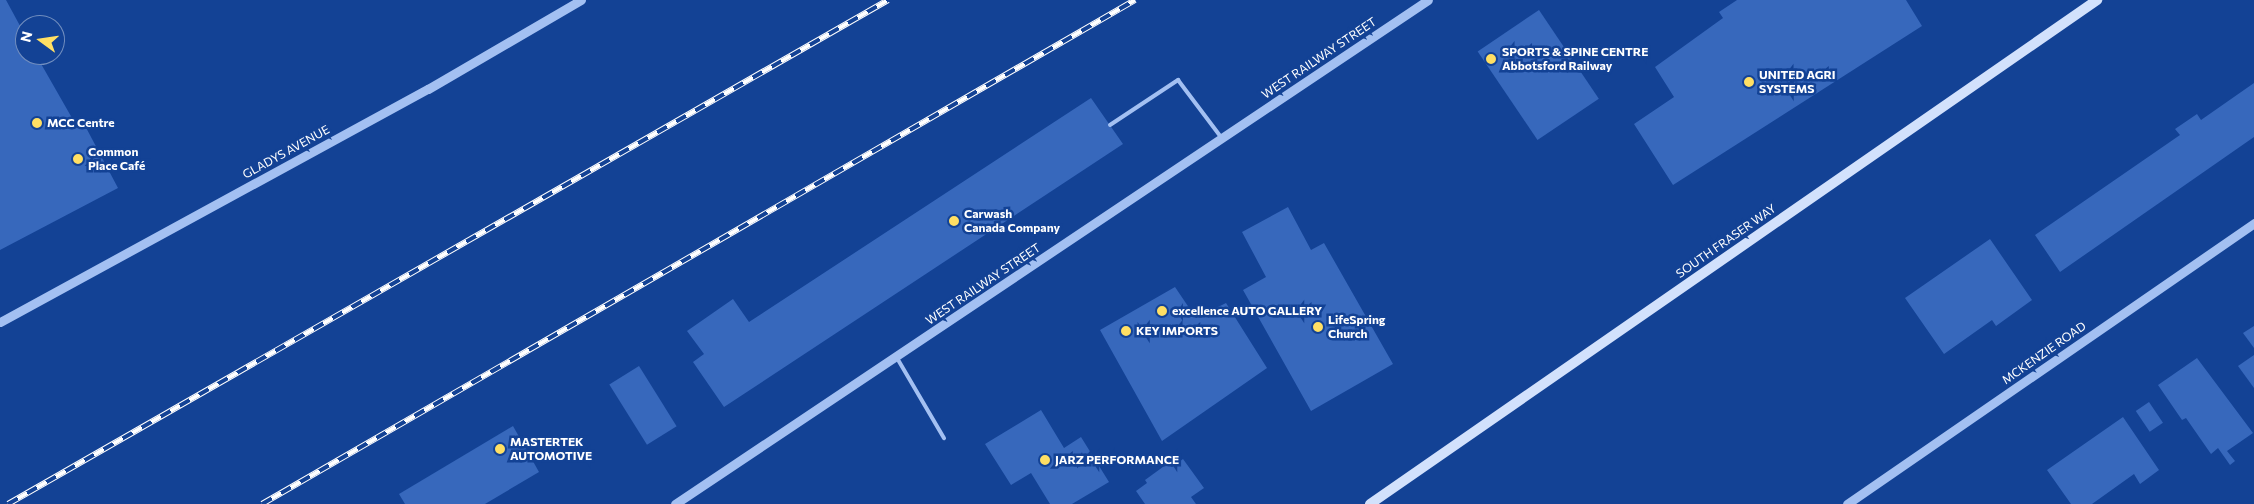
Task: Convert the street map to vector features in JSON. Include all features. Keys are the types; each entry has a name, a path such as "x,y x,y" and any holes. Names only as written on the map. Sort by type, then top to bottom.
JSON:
{"main road":[{"name":"SOUTH FRASER WAY","path":"1370,504 2097,0"}],"street":[{"name":"GLADYS AVENUE","path":"0,322 428,89 581,0"},
{"name":"WEST RAILWAY STREET","path":"675,504 897,358 1428,0"},
{"name":"MCKENZIE ROAD","path":"1847,504 2254,222"}],"lane":[{"path":"1110,125 1178,80 1221,138"},
{"path":"897,358 944,438"}],"building":[{"name":"MCC Centre","path":"0,0 6,0 15,17 15,65 42,65 76,125 82,120 118,188 0,250"},
{"name":"UNITED AGRI SYSTEMS","path":"1737,0 1906,0 1922,26 1673,185 1634,124 1674,97 1655,67 1723,18 1719,12"},
{"path":"1539,10 1599,99 1537,140 1478,51"},
{"path":"2254,83 2254,137 2060,272 2035,235 2180,135 2175,129 2197,114 2201,120"},
{"name":"Carwash Canada Company","path":"1091,98 1123,144 724,407 693,362 704,354 687,331 733,299 749,322"},
{"name":"LifeSpring Church","path":"1288,207 1311,250 1324,243 1393,364 1311,411 1243,290 1266,277 1242,232"},
{"path":"1990,239 2032,300 1996,326 1992,320 1944,354 1905,298"},
{"path":"1175,287 1196,318 1226,303 1267,368 1162,441 1100,330"},
{"path":"2254,326 2254,348 2243,333"},
{"path":"2254,355 2254,388 2238,366"},
{"path":"2197,358 2253,433 2227,451 2235,461 2230,465 2218,448 2211,454 2186,418 2182,420 2158,385"},
{"path":"639,366 677,426 647,445 609,385"},
{"path":"2149,402 2163,423 2150,432 2136,411"},
{"name":"JARZ PERFORMANCE","path":"1041,410 1064,448 1081,437 1109,482 1072,504 1050,504 1031,473 1011,485 985,444"},
{"path":"2123,417 2159,470 2140,484 2134,474 2092,504 2071,504 2047,470"},
{"name":"MASTERTEK AUTOMOTIVE","path":"513,426 539,472 485,504 405,504 399,494"},
{"path":"1183,459 1204,488 1191,497 1196,504 1145,504 1136,491 1147,483 1145,480 1167,464 1172,467"}],"railway":[{"path":"8,504 888,0"},
{"path":"262,504 1135,0"}],"place":[{"name":"SPORTS & SPINE CENTRE Abbotsford Railway","path":"1491,59"},
{"name":"UNITED AGRI SYSTEMS","path":"1749,82"},
{"name":"MCC Centre","path":"37,123"},
{"name":"Common Place Café","path":"78,159"},
{"name":"Carwash Canada Company","path":"954,221"},
{"name":"excellence AUTO GALLERY","path":"1162,311"},
{"name":"LifeSpring Church","path":"1318,327"},
{"name":"KEY IMPORTS","path":"1126,331"},
{"name":"MASTERTEK AUTOMOTIVE","path":"500,449"},
{"name":"JARZ PERFORMANCE","path":"1045,460"}]}
